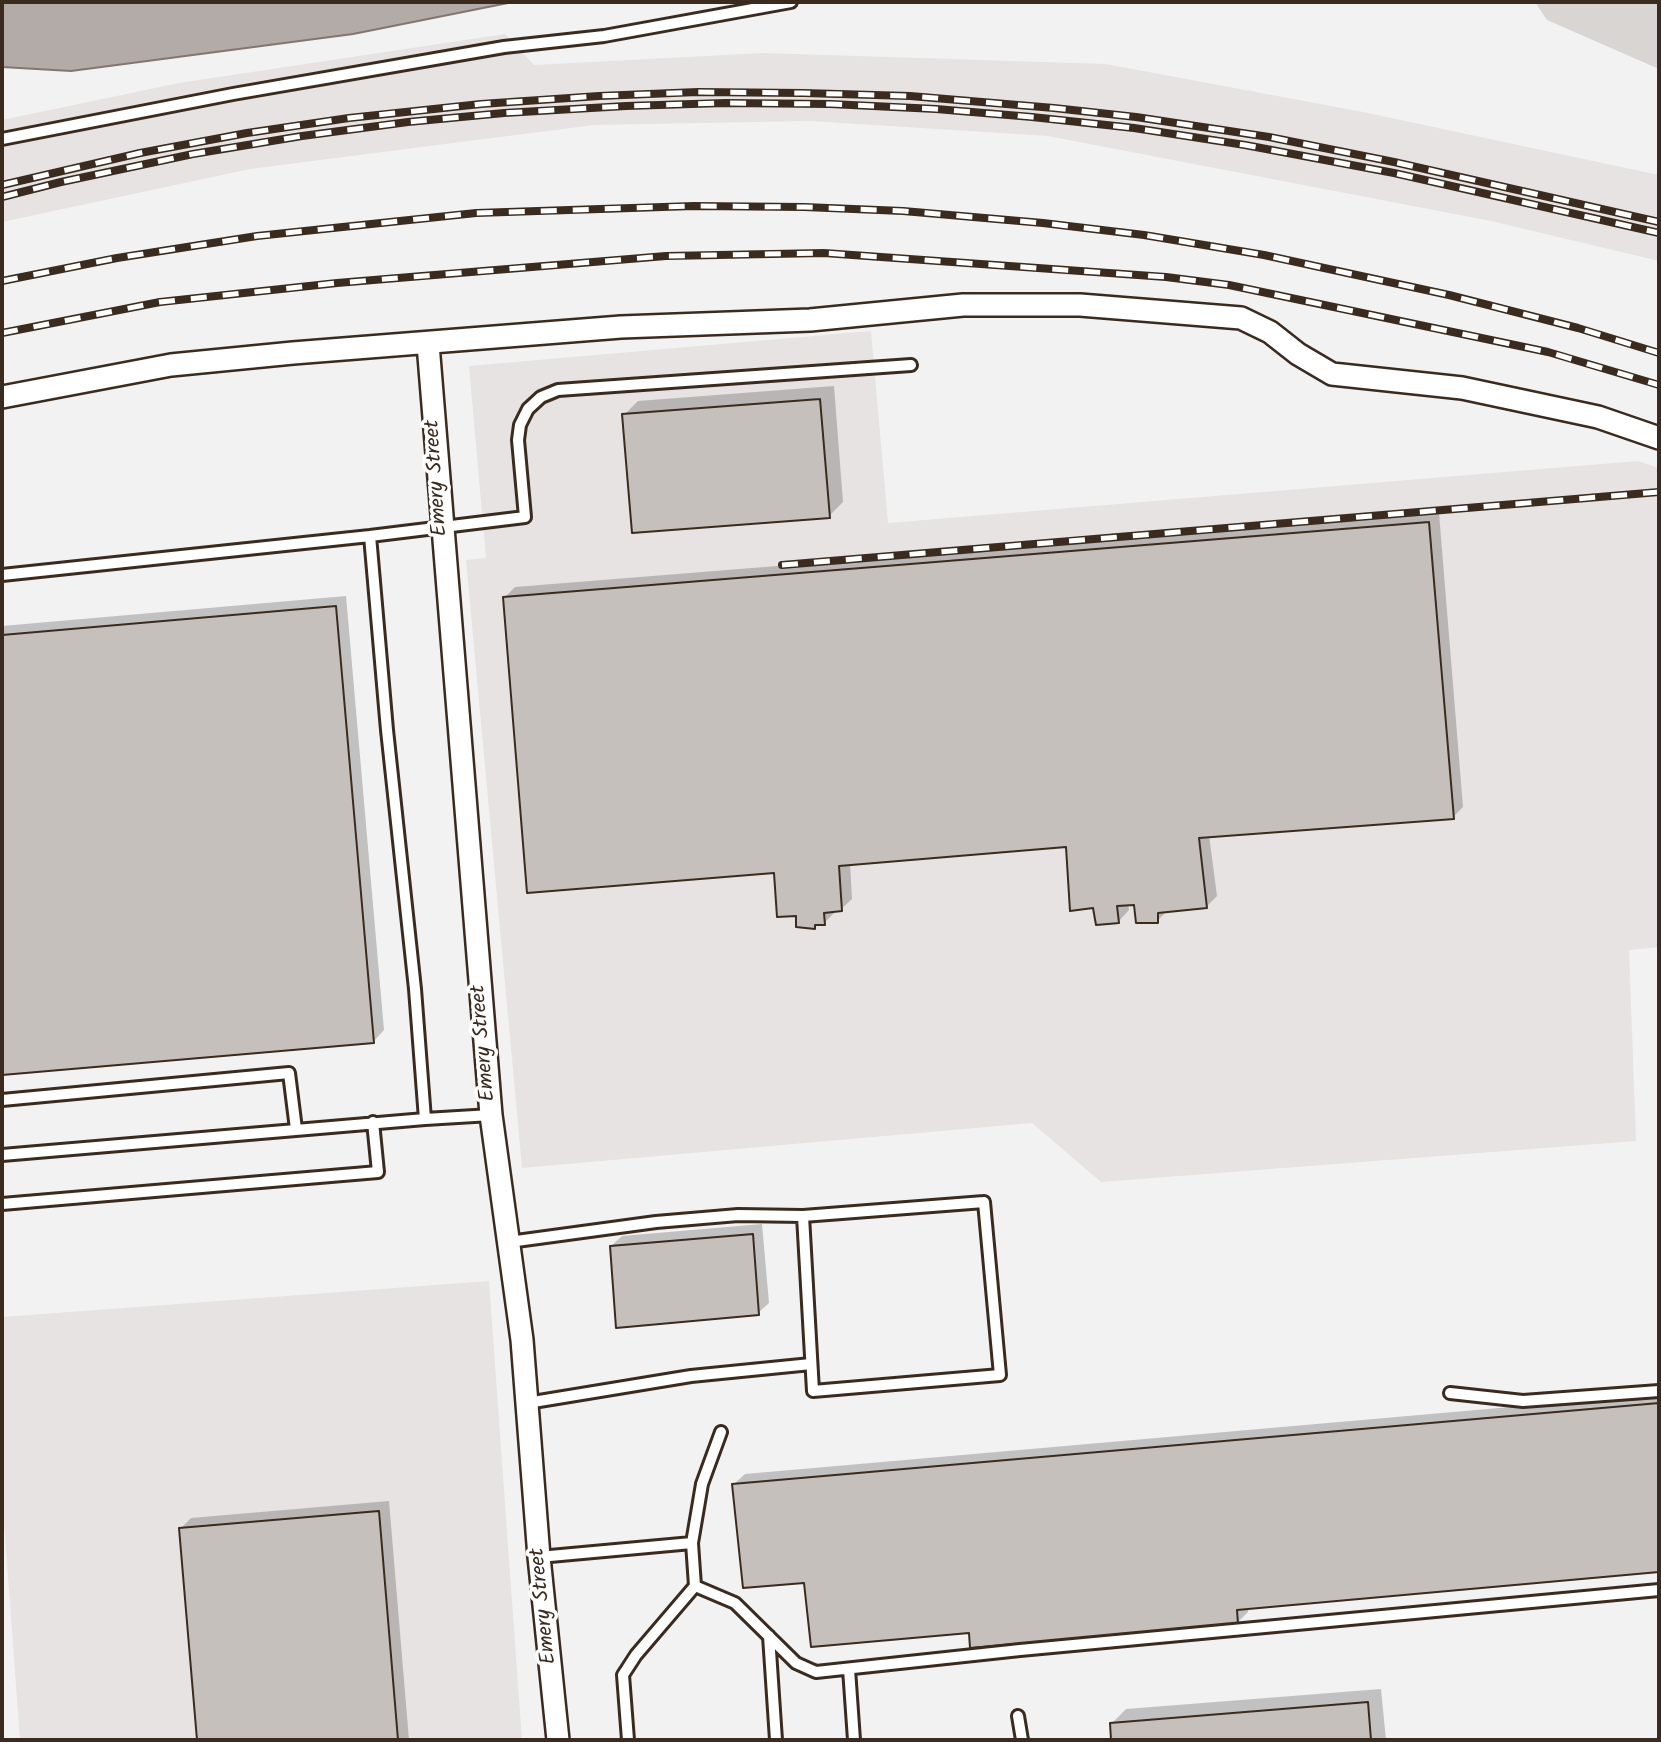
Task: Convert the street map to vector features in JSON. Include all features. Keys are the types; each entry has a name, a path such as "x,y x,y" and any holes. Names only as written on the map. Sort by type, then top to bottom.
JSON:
{"street":[{"path":"2,397 171,365 621,327 810,320 963,305 1080,305 1241,318 1270,332 1298,355 1332,374 1462,388 1598,417 1659,438"},
{"name":"Emery Street","path":"428,344 491,1115 522,1340 539,1557 558,1740"}],"lane":[{"path":"2,139 247,91 504,47 604,36 791,2"},
{"path":"2,575 524,517 518,440 520,425 528,409 541,397 558,390 911,365"},
{"path":"370,536 387,730 415,989 425,1119"},
{"path":"2,1100 289,1073 296,1129"},
{"path":"2,1155 373,1122 491,1115"},
{"path":"2,1204 378,1172 373,1122"},
{"path":"509,1242 656,1222 738,1215 803,1216 984,1202 1000,1375 813,1391 803,1216"},
{"path":"527,1403 691,1376 811,1364"},
{"path":"1450,1393 1524,1401 1659,1391"},
{"path":"628,1740 623,1675 636,1655 695,1586 692,1543 702,1484 721,1432"},
{"path":"539,1557 692,1543"},
{"path":"695,1586 735,1603 796,1663 816,1672 1020,1650 1659,1590"},
{"path":"769,1636 776,1740"},
{"path":"849,1669 854,1740"},
{"path":"1018,1716 1023,1740"}],"shaded area":[{"path":"2,2 513,2 353,34 71,71 2,67"},
{"path":"1535,2 1659,2 1659,69 1547,20"},
{"path":"505,34 534,65 763,53 1106,64 1363,112 1659,175 1659,261 1491,221 1048,136 810,121 594,125 250,169 2,222 2,120 179,83"},
{"path":"871,331 888,523 1638,461 1659,468 1659,947 1629,950 1636,1141 1101,1182 1032,1123 522,1168 466,560 486,558 469,366"},
{"path":"489,1281 522,1740 20,1740 2,1495 2,1317"}],"building":[{"path":"820,399 830,518 632,533 622,414"},
{"path":"1429,522 1454,819 1199,838 1207,908 1158,913 1158,923 1136,923 1134,905 1117,906 1119,923 1096,925 1093,908 1070,911 1066,847 839,866 842,911 824,913 825,925 815,925 815,929 796,927 796,916 777,917 774,873 527,893 503,597"},
{"path":"336,606 374,1043 2,1075 2,635"},
{"path":"753,1234 759,1315 616,1328 610,1246"},
{"path":"1659,1403 1659,1572 1237,1610 1238,1624 970,1648 969,1633 811,1647 804,1583 743,1588 732,1484"},
{"path":"379,1511 398,1740 197,1740 179,1528"},
{"path":"1368,1702 1371,1740 1111,1740 1110,1723"}],"railway":[{"path":"2,185 140,153 349,118 481,104 599,96 698,92 803,93 910,96 1054,108 1269,137 1394,162 1659,222"},
{"path":"2,197 193,154 408,122 626,106 830,104 1032,117 1134,128 1245,145 1394,173 1659,233"},
{"path":"2,281 117,258 257,236 476,213 694,206 903,211 1144,235 1264,255 1449,295 1578,328 1659,353"},
{"path":"2,333 160,302 337,283 666,256 824,253 1166,277 1229,285 1548,352 1659,385"},
{"path":"782,565 1659,492"}]}
